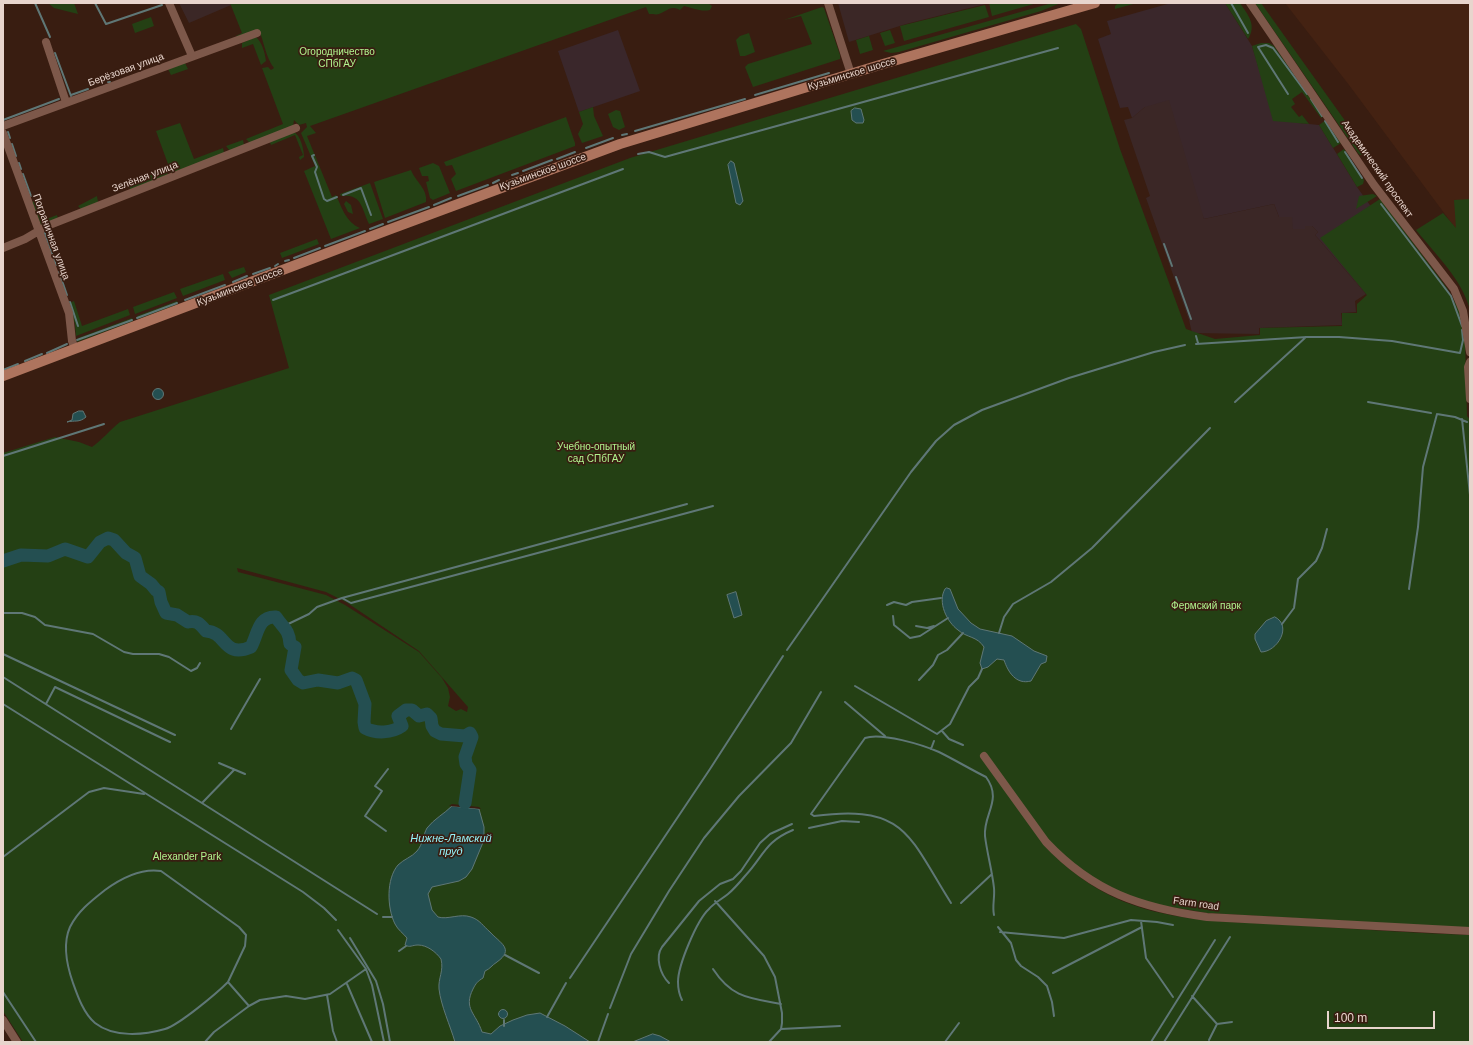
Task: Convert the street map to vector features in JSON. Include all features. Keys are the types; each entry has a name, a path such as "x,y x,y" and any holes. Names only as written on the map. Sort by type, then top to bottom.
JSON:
{"main road":[{"name":"Кузьминское шоссе","path":"3,376 583,157 630,141 851,74 1095,3"}],"street":[{"path":"169,3 192,56"},
{"path":"828,3 851,74"},
{"name":"Академический проспект","path":"1250,3 1374,185 1450,283 1458,297 1463,311 1470,352"},
{"name":"Берёзовая улица","path":"3,126 257,33"},
{"path":"46,42 66,102"},
{"name":"Зелёная улица","path":"3,248 35,234 38,230 296,128"},
{"name":"Пограничная улица","path":"3,133 69,313 72,341 75,349"},
{"path":"1470,362 1468,367 1470,399"},
{"name":"Farm road","path":"984,756 1053,851 1094,883 1129,900 1169,911 1207,917 1470,932"},
{"path":"3,1020 17,1042"}],"shaded area":[{"path":"179,3 230,3 231,5 189,23"},
{"path":"838,3 989,3 906,24 849,42"},
{"path":"1171,3 1225,3 1252,46 1260,72 1299,123 1319,125 1357,187 1452,320 1367,295 1315,235 1318,232 1312,226 1305,226 1305,229 1292,229 1279,217 1274,204 1204,219 1145,107 1132,118 1128,107 1120,108 1098,39 1111,34 1107,21"},
{"path":"1285,3 1470,3 1470,258 1456,229 1349,85"},
{"path":"618,30 640,91 579,112 558,51"},
{"path":"1169,100 1204,219 1274,204 1279,217 1292,217 1293,229 1305,229 1305,226 1312,226 1318,232 1315,235 1366,294 1355,301 1356,312 1341,313 1342,325 1259,328 1259,334 1192,333 1189,320 1146,198 1150,196 1124,120 1132,118 1145,107"}],"green space":[{"path":"48,3 74,3 78,14 54,8"},
{"name":"Огородничество СПбГАУ","path":"230,3 708,3 712,6 710,10 697,10 684,6 680,10 671,8 657,14 649,14 646,7 310,126 316,133 307,136 332,197 336,195 348,218 360,228 331,239 304,171 315,166 301,133 307,127 306,123 299,125 294,120 293,126 250,143 246,139 283,124 262,68 268,67 271,70 274,68 267,55 259,30 237,38 236,36 242,33"},
{"path":"989,3 1037,3 992,16"},
{"path":"1052,3 1061,3 1041,11 899,52 891,53 883,51"},
{"path":"1118,3 1137,3 1115,9 1115,6"},
{"path":"1225,3 1240,3 1246,12 1252,25 1251,34 1248,39"},
{"path":"1255,3 1261,3 1366,150 1365,154 1360,155 1358,153"},
{"path":"985,5 989,17 904,41 900,26"},
{"path":"822,7 824,8 840,59 753,87 745,67 748,64 812,44 801,16 784,20"},
{"path":"151,17 154,26 135,33 132,24"},
{"path":"1076,24 1081,29 1120,149 1186,329 1215,339 1260,335 1260,328 1342,326 1342,313 1357,313 1357,304 1367,295 1320,238 1380,199 1447,288 1459,310 1465,340 1467,416 1470,420 1470,928 1207,913 1153,904 1111,889 1044,845 1061,862 1089,884 1122,901 1164,914 1229,922 1470,935 1470,1042 23,1042 3,1011 3,564 38,553 20,552 3,559 3,453 55,437 79,442 92,447 120,422 289,368 269,295 630,158","holes":["237,568 326,592 346,602 419,651 468,707 467,712 461,709 456,711 448,706 450,697 448,688 442,678 419,652 345,605 326,595 238,572"]},
{"path":"890,30 895,43 885,46 880,33"},
{"path":"749,33 755,52 745,56 740,56 736,40 740,36"},
{"path":"869,36 873,50 860,54 856,40"},
{"path":"256,37 262,45 266,58 266,61 261,65 253,44 242,48 242,43"},
{"path":"1261,43 1269,43 1274,46 1324,116 1321,118 1302,92 1292,99 1295,104 1291,107 1299,117 1302,115 1309,124 1273,121 1252,46"},
{"path":"185,63 188,69 171,75 168,69"},
{"path":"593,107 594,116 603,136 582,143 578,134 583,124 579,112"},
{"path":"616,110 620,111 625,127 619,130 613,127 608,114"},
{"path":"566,117 575,146 456,191 451,179 456,174 452,165 446,166 444,162"},
{"path":"1326,120 1341,143 1333,148 1319,125"},
{"path":"180,123 194,159 223,148 224,153 172,175 156,131"},
{"path":"294,132 299,137 303,147 304,157 300,160 299,157 303,155 295,135 271,145 270,142"},
{"path":"243,140 244,145 230,151 226,146"},
{"path":"1344,149 1364,180 1363,184 1357,187 1337,154"},
{"path":"433,163 439,166 450,193 433,200 430,198 426,182 429,181 428,176 422,176 419,168"},
{"path":"166,169 168,175 131,190 127,184"},
{"path":"411,170 425,193 426,202 385,218 374,182"},
{"path":"370,183 383,219 369,224 357,199 348,196 341,196 340,194"},
{"path":"1373,194 1377,196 1356,209 1359,196"},
{"path":"97,196 98,202 81,209 78,206"},
{"path":"1470,199 1470,310 1455,278 1416,230 1443,213 1456,228 1454,200"},
{"path":"36,200 44,220 57,215 58,219 41,225 32,202"},
{"path":"346,201 351,205 353,214 348,212 344,204"},
{"path":"317,239 319,244 282,258 280,253"},
{"path":"244,267 246,272 232,278 228,272"},
{"path":"223,274 225,280 183,296 180,289"},
{"path":"174,292 177,298 135,314 133,307"},
{"path":"74,301 82,326 128,309 130,315 76,336 75,324 69,303"},
{"path":"177,301 178,304 138,319 137,316"},
{"path":"132,318 133,321 77,342 78,338"}],"water":[{"path":"855,108 861,109 864,120 863,123 856,123 852,120 851,111"},
{"path":"731,161 734,163 743,201 740,205 736,203 728,165"},
{"path":"156,389 160,389 162,390 162,398 156,399 153,396 153,392"},
{"path":"83,411 86,417 84,419 67,422 72,420 73,414"},
{"path":"945,589 950,589 958,609 971,623 980,629 1012,636 1034,651 1047,656 1046,662 1041,664 1031,681 1021,681 1013,676 1004,660 997,659 988,667 982,669 980,663 984,647 975,639 961,633 950,622 944,611 942,600"},
{"path":"736,592 742,615 734,618 727,595"},
{"path":"1275,617 1283,626 1281,638 1272,648 1261,652 1255,639 1255,634 1266,621"},
{"name":"Нижне-Ламский пруд","path":"452,806 479,809 484,827 484,840 472,869 466,877 459,881 432,887 428,894 432,910 438,917 446,918 467,916 474,918 504,946 505,953 485,971 483,978 478,981 470,996 470,1006 482,1032 491,1034 500,1026 513,1020 527,1015 540,1013 565,1026 590,1042 455,1042 440,995 439,985 442,967 441,959 434,951 425,946 405,945 407,938 395,924 389,902 391,878 394,871 398,865 417,851 421,845 427,828"},
{"path":"503,1009 508,1014 503,1019 498,1014"},
{"path":"653,1034 671,1042 633,1042"}],"pier":[{"path":"452,804 479,807 481,809 449,806"}],"waterway":[{"path":"35,3 50,37"},
{"path":"95,3 106,24 162,5"},
{"path":"1231,3 1248,33"},
{"path":"1288,94 1258,47 1266,45 1273,48 1307,94"},
{"path":"638,154 649,152 665,157 1058,48"},
{"path":"55,53 71,96"},
{"path":"755,95 829,73"},
{"path":"71,95 88,89"},
{"path":"3,120 59,99"},
{"path":"635,131 745,99"},
{"path":"1311,99 1322,116"},
{"path":"1325,121 1338,142"},
{"path":"8,132 10,138"},
{"path":"622,135 627,134"},
{"path":"586,148 613,138"},
{"path":"12,144 16,156"},
{"path":"557,159 575,152"},
{"path":"1345,152 1362,178"},
{"path":"314,155 312,156 317,167 315,172 324,199 327,201 337,197"},
{"path":"523,171 552,160"},
{"path":"19,163 21,169"},
{"path":"273,300 623,169"},
{"path":"512,175 518,173"},
{"path":"23,174 31,196"},
{"path":"493,183 499,180"},
{"path":"458,196 488,185"},
{"path":"343,195 361,188 371,215"},
{"path":"434,205 451,198"},
{"path":"1381,204 1451,296 1462,326"},
{"path":"388,222 429,207"},
{"path":"370,229 383,224"},
{"path":"44,231 56,265"},
{"path":"325,246 365,231"},
{"path":"1164,244 1172,266"},
{"path":"294,258 320,248"},
{"path":"285,261 289,260"},
{"path":"253,274 270,268"},
{"path":"59,272 67,295"},
{"path":"233,282 247,276"},
{"path":"1176,277 1191,319"},
{"path":"185,300 225,285"},
{"path":"70,302 78,326"},
{"path":"137,318 177,303"},
{"path":"77,340 132,320"},
{"path":"1196,344 1307,337 1339,337 1392,341 1460,353 1463,340 1462,330"},
{"path":"1196,336 1198,343"},
{"path":"1235,402 1306,337"},
{"path":"47,353 67,344"},
{"path":"787,650 911,472 936,441 954,425 982,410 1069,378 1154,352 1185,345"},
{"path":"25,361 42,354"},
{"path":"3,370 18,364"},
{"path":"1368,402 1431,413"},
{"path":"1437,414 1455,417 1467,422"},
{"path":"1409,589 1418,527 1423,467 1437,414"},
{"path":"1462,419 1470,495"},
{"path":"3,456 104,424"},
{"path":"999,633 1004,617 1013,604 1051,582 1092,548 1210,428"},
{"path":"284,626 309,614 317,607 342,598 687,504"},
{"path":"342,598 351,603 713,506"},
{"path":"1282,624 1294,608 1298,579 1316,561 1322,548 1327,529"},
{"path":"3,561 21,555 48,556 65,549 88,557 100,542 108,538 114,540 126,553 135,558 140,576 159,592 161,602 166,613 177,615 188,622 198,623 206,631 213,632 235,650 242,650 251,647 259,627 265,619 276,617 287,632 290,644 295,647 291,670 298,680 303,683 318,680 338,683 352,678 356,680 365,704 365,728 379,732 394,730 402,726 398,716 406,710 412,710 419,716 427,714 431,718 432,726 435,731 441,734 465,736 470,733 472,737 465,757 466,764 470,770 465,803"},
{"path":"887,605 894,602 906,605 912,602 941,598"},
{"path":"3,613 22,613 35,617 45,625 93,634 124,652 133,654 159,654 169,657 191,671 197,668 200,663"},
{"path":"893,616 894,625 910,638 920,636 948,618"},
{"path":"916,626 927,628 934,626"},
{"path":"919,680 933,665 938,655 947,650 963,633"},
{"path":"3,654 175,735"},
{"path":"570,978 710,769 783,656"},
{"path":"855,686 937,734 950,724 969,687 978,678 982,669"},
{"path":"3,677 377,914"},
{"path":"231,729 260,679"},
{"path":"46,704 55,687 170,742"},
{"path":"610,1008 631,954 669,891 704,838 739,796 791,743 821,692"},
{"path":"845,702 885,736"},
{"path":"3,704 303,892 324,908 336,920"},
{"path":"942,731 949,739 963,745"},
{"path":"951,903 913,842 901,830 886,820 868,815 845,814 814,816 811,814 865,738 891,738 923,746 939,752 986,777 991,785 993,793 993,800 985,828 985,836 994,888 994,915"},
{"path":"931,749 934,741"},
{"path":"219,763 245,774"},
{"path":"386,831 365,816 382,791 375,786 388,769"},
{"path":"202,803 234,770"},
{"path":"3,857 89,792 104,788 144,794"},
{"path":"809,828 842,821 859,822"},
{"path":"669,983 663,975 659,960 662,947 699,901 720,884 733,879 741,871 760,843 770,834 792,824"},
{"path":"682,1000 679,993 678,984 681,965 694,932 704,915 713,905 737,885 765,850 776,839 793,830"},
{"path":"228,982 245,946 246,935 239,927 161,871 146,871 124,878 105,890 85,907 70,927 66,941 66,955 69,970 82,1005 91,1019 103,1028 129,1034 148,1033 165,1029 179,1022 207,1001 228,982 249,1006"},
{"path":"961,903 992,874"},
{"path":"715,901 764,956 775,977 782,1013 782,1023 781,1029 769,1042"},
{"path":"383,917 392,917"},
{"path":"1000,932 1064,938 1131,920 1173,925"},
{"path":"1141,921 1146,958 1173,997"},
{"path":"998,927 1011,943 1016,960 1021,966 1038,977 1047,986 1052,1002 1054,1016"},
{"path":"1053,973 1142,927"},
{"path":"338,930 366,969 372,985 384,1042"},
{"path":"1164,1042 1230,937"},
{"path":"350,938 376,981 383,1004 390,1042"},
{"path":"1151,1042 1215,940"},
{"path":"399,951 406,946"},
{"path":"505,955 539,973"},
{"path":"205,1042 214,1032 249,1006 260,1000 286,996 305,999 330,994 366,969"},
{"path":"713,969 720,979 734,991 750,998 781,1004"},
{"path":"547,1017 566,983"},
{"path":"347,984 372,1042"},
{"path":"3,992 36,1042"},
{"path":"327,995 333,1031 337,1042"},
{"path":"1192,996 1217,1024 1232,1022"},
{"path":"598,1042 608,1014"},
{"path":"504,1020 504,1026"},
{"path":"945,1042 959,1023"},
{"path":"1209,1040 1217,1024"},
{"path":"781,1029 840,1026"}],"park label":[{"name":"Учебно-опытный сад СПбГАУ","path":"596,452"},
{"name":"Фермский парк","path":"1206,606"},
{"name":"Alexander Park","path":"187,857"}]}
